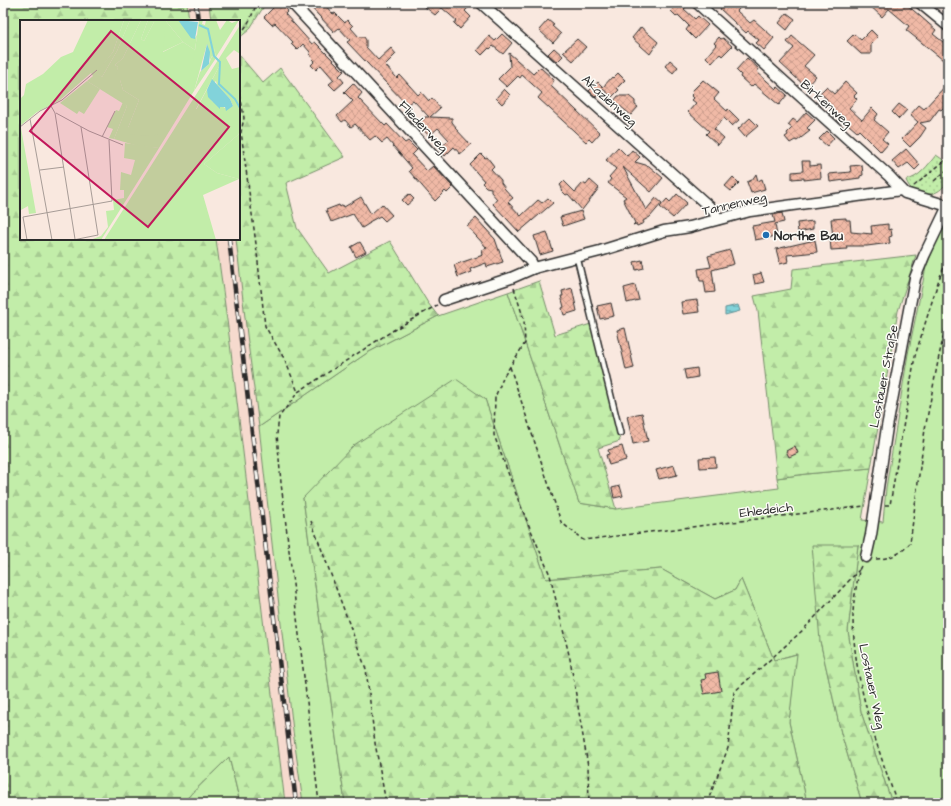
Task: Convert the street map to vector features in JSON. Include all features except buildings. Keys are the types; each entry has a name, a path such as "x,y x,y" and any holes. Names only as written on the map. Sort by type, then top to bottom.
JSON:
{"street":[{"name":"Fliederweg","path":"292,3 488,214 531,262 534,268"},
{"name":"Akazienweg","path":"481,3 712,210 718,219"},
{"name":"Birkenweg","path":"697,3 888,176 903,192"},
{"path":"920,3 948,26"},
{"name":"Tannenweg","path":"444,300 511,278 534,268 664,231 690,227 750,211 903,192"},
{"path":"903,192 948,206"},
{"name":"Lostauer Straße","path":"866,557 876,505 887,427 916,278 924,256 948,206"}],"lane":[{"path":"577,257 620,433"}],"path":[{"path":"240,33 248,23 257,3"},
{"path":"240,94 244,118 241,132 266,326 285,360 298,392"},
{"path":"903,192 948,158"},
{"path":"934,181 948,168"},
{"name":"Ehledeich","path":"510,367 561,522 583,540 876,505 890,505 916,356 939,279 948,258"},
{"path":"511,278 524,320 524,343 504,376 495,397 494,435 519,502 550,575 570,659 588,766 589,803"},
{"path":"319,803 281,483 277,434 279,417 298,392 386,335 429,311 444,300"},
{"path":"866,557 884,558 896,556 905,550 910,543 925,429 948,317"},
{"path":"311,521 366,669 375,743 386,803"},
{"name":"Lostauer Weg","path":"707,803 728,748 734,692 803,630 859,570 852,615 856,660 868,718 897,803"}],"shaded area":[{"path":"187,3 209,3 211,20 189,20"},
{"path":"216,240 236,240 259,427 293,731 303,803 285,803 229,335"}],"green space":[{"path":"3,3 187,3 189,20 20,20 20,240 216,240 229,335 285,803 240,803 229,757 182,803 3,803"},
{"path":"209,3 266,3 249,30 240,37 240,20 211,20"},
{"path":"240,56 263,83 280,68 345,157 286,183 297,228 329,273 390,241 428,303 438,316 367,353 259,427 236,240 240,240"},
{"path":"936,155 948,163 948,179 944,186 939,190 933,193 921,194 910,187 906,180 919,174"},
{"path":"948,215 948,803 892,803 861,712 848,631 858,545 820,641 841,733 862,803 807,803 789,722 796,654 774,660 741,579 735,590 715,599 661,569 546,579 485,399 303,498 345,803 303,803 293,731 259,427 367,353 438,316 508,292 579,503 616,509 779,488 777,478 871,468 862,520 883,522 886,488 908,354 926,267"},
{"path":"916,255 898,311 871,468 777,478 758,311 754,296 791,289 793,269"},
{"path":"539,281 555,335 591,324 620,441 598,448 616,509 579,503 508,292"},
{"path":"456,379 485,399 546,579 661,569 715,599 735,590 741,579 774,660 797,654 789,722 807,803 345,803 303,498 354,445"},
{"path":"812,545 858,545 848,631 861,712 892,803 862,803 841,733 820,641"},
{"path":"229,757 240,803 182,803"}],"water":[{"path":"738,305 740,311 725,315 725,308"}],"railway":[{"path":"196,3 198,20"},
{"path":"229,240 296,803"}],"place":[{"name":"Northe Bau","path":"766,235"}]}
